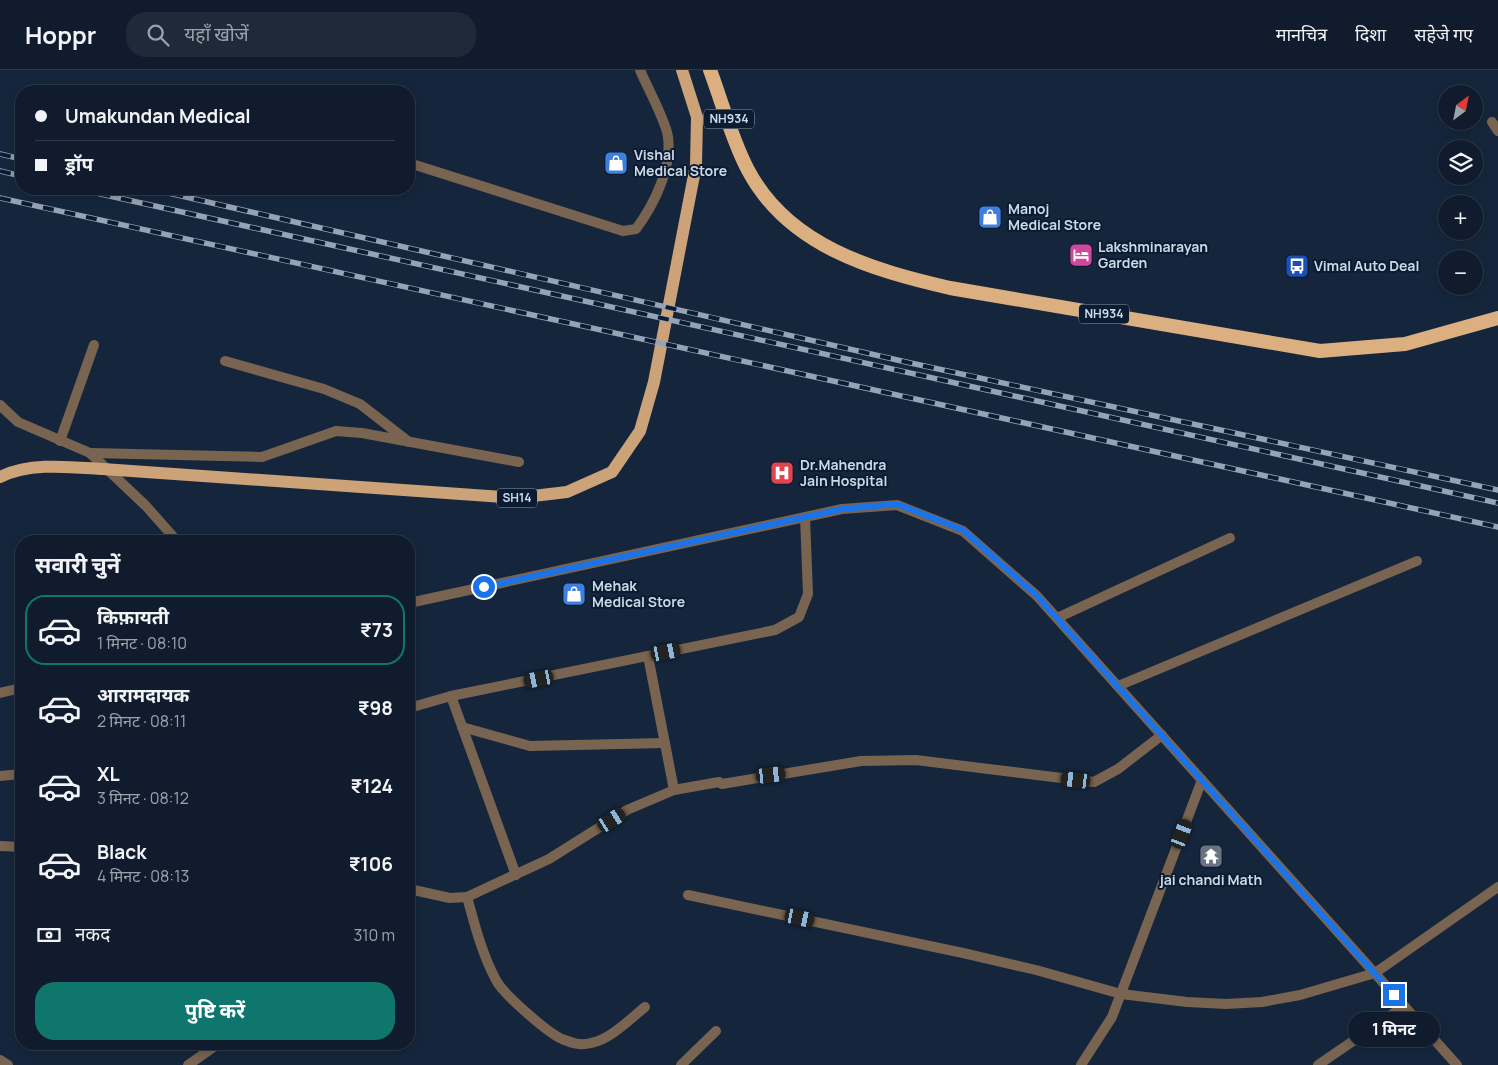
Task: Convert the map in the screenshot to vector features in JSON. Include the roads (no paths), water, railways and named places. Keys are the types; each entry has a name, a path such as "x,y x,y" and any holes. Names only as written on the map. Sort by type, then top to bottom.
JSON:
{"highway":[{"name":"NH934","path":"710,70 748,169 769,203 799,231 840,254 890,274 950,288 1320,351 1405,344 1498,318"}],"main road":[{"name":"SH14","path":"0,477 11,471 52,466 103,468 516,498 567,492 612,472 640,431 647,406 696,165 697,117 682,70"}],"street":[{"path":"415,165 623,231 636,229 648,213 668,162 668,136 640,70"},
{"path":"60,441 94,345"},
{"path":"225,361 324,389 360,404 389,424 410,442"},
{"path":"0,405 18,422 90,453 262,457 336,431 410,442 519,462"},
{"path":"90,453 146,506 172,535"},
{"path":"415,603 842,509 897,504 963,530 1037,596 1457,1065"},
{"path":"415,706 451,696 775,630 799,617 808,594 805,517"},
{"path":"1057,618 1230,538"},
{"path":"1118,686 1417,561"},
{"path":"648,656 674,790"},
{"path":"0,693 15,689"},
{"path":"451,696 516,875"},
{"path":"462,727 530,746 665,743"},
{"path":"415,890 450,898 467,897 548,859 627,810 674,790 816,770 861,761 916,760 1094,782 1118,769 1162,735"},
{"path":"0,776 15,775"},
{"path":"1081,1065 1112,1017 1202,780"},
{"path":"0,846 15,847"},
{"path":"688,895 963,953 1036,970 1120,994 1187,1002 1262,1002 1300,995 1375,973 1498,887"},
{"path":"467,897 483,953 497,983 528,1013 560,1038 578,1045 594,1043 616,1030 645,1007"},
{"path":"1318,1065 1404,1006"},
{"path":"681,1065 716,1031"},
{"path":"188,1065 209,1050"},
{"path":"0,1060 8,1065"}],"railway":[{"path":"0,154 15,158"},
{"path":"0,171 15,175"},
{"path":"105,195 1498,503"},
{"path":"177,195 906,362 1498,490"},
{"path":"0,198 1498,527"}],"place":[{"name":"Vishal Medical Store","path":"616,163"},
{"name":"Manoj Medical Store","path":"990,217"},
{"name":"Lakshminarayan Garden","path":"1081,255"},
{"name":"Vimal Auto Deal","path":"1297,266"},
{"name":"Dr.Mahendra Jain Hospital","path":"782,473"},
{"name":"Mehak Medical Store","path":"574,594"},
{"name":"jai chandi Math","path":"1211,856"}]}
